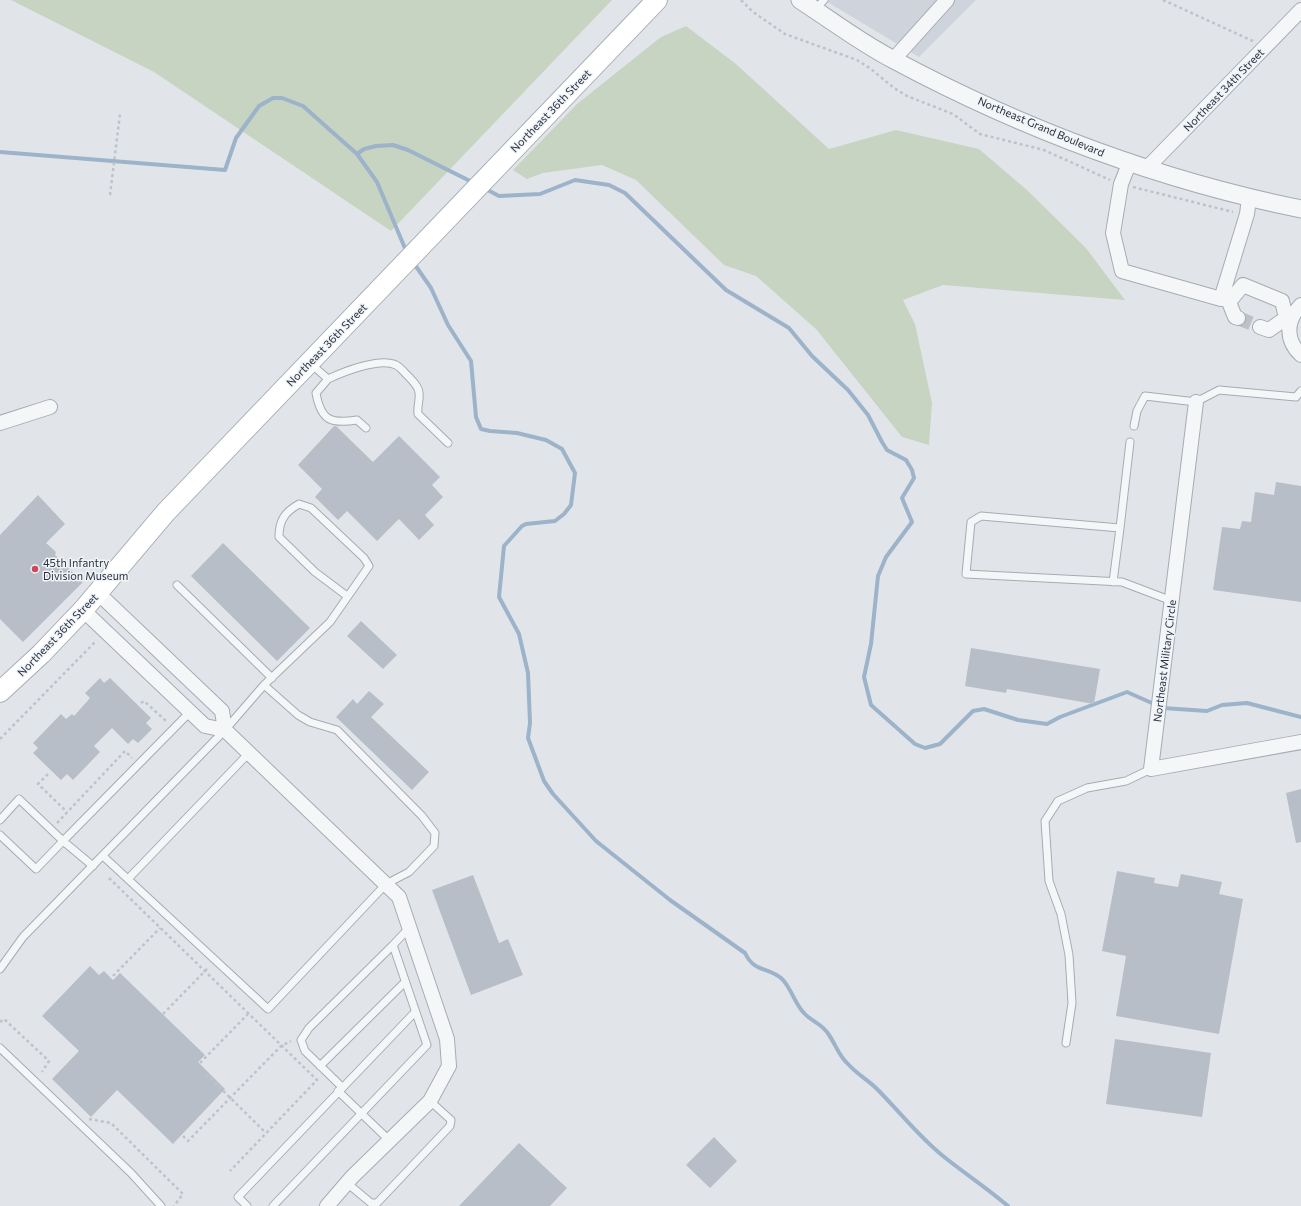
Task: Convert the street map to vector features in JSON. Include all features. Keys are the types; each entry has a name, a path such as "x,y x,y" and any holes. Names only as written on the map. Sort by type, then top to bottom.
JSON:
{"main road":[{"name":"Northeast 36th Street","path":"0,692 41,654 83,610 166,512 657,0"}],"street":[{"name":"Northeast Grand Boulevard","path":"800,0 820,5 893,60 1008,115 1129,164 1249,198 1301,209"},
{"path":"893,60 948,0"},
{"name":"Northeast 34th Street","path":"1146,168 1300,13"},
{"path":"1129,164 1121,184 1113,233 1122,271 1225,301 1235,317 1238,318"},
{"path":"1225,301 1247,214 1249,198"},
{"path":"1225,301 1243,285 1282,300 1288,319 1290,341 1301,355"},
{"path":"1260,327 1269,330 1288,319 1301,305"},
{"name":"Northeast Military Circle","path":"1151,769 1196,402"},
{"path":"0,423 50,407"},
{"path":"98,593 222,711 225,730"},
{"path":"83,610 205,726 225,730 399,897 447,1039 449,1066 430,1101 347,1183 327,1206"},
{"path":"1151,769 1301,742"}],"lane":[{"path":"310,363 328,379"},
{"path":"366,428 357,420 344,422 331,421 318,400 316,393 328,379 341,373 367,365 385,363 396,365 413,381 420,392 417,407 418,414 448,443"},
{"path":"1134,426 1137,411 1145,396 1196,402 1219,390 1296,397 1301,391"},
{"path":"1112,582 1130,442"},
{"path":"0,969 23,938 225,730 264,685 330,622 369,566 364,558 311,508 299,504 290,509 279,524 279,537 315,572 347,596"},
{"path":"1120,528 981,516 971,522 966,574 1122,582 1172,601"},
{"path":"177,585 272,678"},
{"path":"103,856 268,1010 386,884 409,872 434,846 435,833 422,816 337,730 310,722 298,715 264,685"},
{"path":"0,835 36,869 190,712"},
{"path":"128,879 249,753"},
{"path":"1066,1043 1072,1003 1069,954 1061,914 1049,881 1045,821 1058,801 1086,788 1126,781 1151,769"},
{"path":"0,820 19,800 63,841 93,866"},
{"path":"390,1141 361,1113 305,1051 302,1039 309,1028 410,927"},
{"path":"273,1206 427,1045 392,945"},
{"path":"320,1066 405,982"},
{"path":"247,1206 238,1197 415,1012"},
{"path":"0,1048 131,1173 161,1206"},
{"path":"347,1183 371,1203 377,1203 450,1126 450,1120 430,1101"}],"path":[{"path":"1163,0 1266,46"},
{"path":"110,195 120,114"},
{"path":"0,740 106,631"},
{"path":"141,704 144,701 168,723 163,728"},
{"path":"51,829 125,751 133,759 138,754"},
{"path":"48,774 38,784 67,812"},
{"path":"109,878 317,1080 230,1170"},
{"path":"113,976 160,928"},
{"path":"163,1014 215,960"},
{"path":"200,1063 248,1014"},
{"path":"0,1022 4,1019 48,1060 41,1071 46,1077"},
{"path":"183,1136 188,1141 281,1046 295,1039 302,1039"},
{"path":"206,1074 266,1133"},
{"path":"84,1114 89,1119 111,1123 182,1194 174,1206"}],"shaded area":[{"path":"824,0 976,0 919,57"}],"green space":[{"path":"11,0 612,0 391,231 154,72"},
{"path":"686,26 736,64 829,149 896,130 979,149 1027,190 1086,248 1125,300 943,285 903,300 915,324 932,403 929,445 902,437 816,329 756,276 724,265 636,180 602,165 543,173 527,179 513,170 577,104 661,37"}],"building":[{"path":"334,426 336,426 373,462 399,436 440,477 432,485 443,497 425,515 434,525 419,540 399,519 377,541 347,511 338,520 315,497 322,489 298,465"},
{"path":"1276,482 1301,486 1301,602 1213,590 1222,527 1240,529 1242,521 1251,522 1255,492 1274,495"},
{"name":"45th Infantry Division Museum","path":"38,495 65,524 46,543 56,552 55,555 83,582 23,642 0,619 0,535"},
{"path":"223,543 310,628 277,661 191,576"},
{"path":"361,621 397,655 383,669 347,636"},
{"path":"971,648 1100,669 1094,704 1007,689 1006,693 965,686"},
{"path":"100,678 104,683 110,678 151,718 146,723 152,729 138,743 133,739 128,744 112,728 94,746 100,752 73,780 67,774 61,780 33,753 38,748 33,743 61,714 66,719 72,714 74,716 90,698 85,693"},
{"path":"369,691 384,704 371,717 429,772 412,790 336,717 353,699 357,704"},
{"path":"1301,789 1301,842 1296,843 1286,793"},
{"path":"1117,871 1155,878 1154,883 1178,887 1181,874 1222,882 1219,894 1243,899 1219,1034 1116,1016 1126,956 1102,951"},
{"path":"473,875 499,943 508,939 523,975 471,995 432,890"},
{"path":"90,966 99,975 104,971 113,980 120,973 205,1055 198,1062 225,1089 173,1144 117,1090 91,1117 52,1079 79,1051 42,1016"},
{"path":"1115,1039 1211,1053 1202,1117 1106,1104"},
{"path":"714,1137 737,1161 710,1188 686,1165"},
{"path":"519,1143 567,1188 550,1206 459,1206"}],"waterway":[{"path":"0,152 225,170 236,138 259,106 273,98 282,98 303,106 357,154 377,182 407,253"},
{"path":"357,154 364,149 376,146 393,145 408,150 474,183"},
{"path":"484,188 499,196 540,194 575,180 609,185 625,193 726,290 789,328 812,356 848,390 868,415 887,450 906,460 912,470 914,478 902,498 912,522 886,557 878,576 871,644 864,677 871,705 915,744 925,748 940,744 973,711 984,709 1018,720 1047,724 1060,717 1127,692 1163,708 1207,711 1222,705 1247,703 1301,717"},
{"path":"413,262 431,288 448,325 471,361 476,417 481,429 517,433 546,440 562,449 575,473 571,505 564,514 555,521 526,524 522,526 504,546 499,597 519,634 528,673 530,723 528,738 544,781 553,794 596,841 670,900 745,953 753,964 773,973 783,980 807,1016 827,1031 840,1055 846,1062 877,1089 934,1149 1008,1206"}],"tunnel":[{"path":"1238,318 1260,327"}],"place":[{"name":"45th Infantry Division Museum","path":"35,569"}]}
